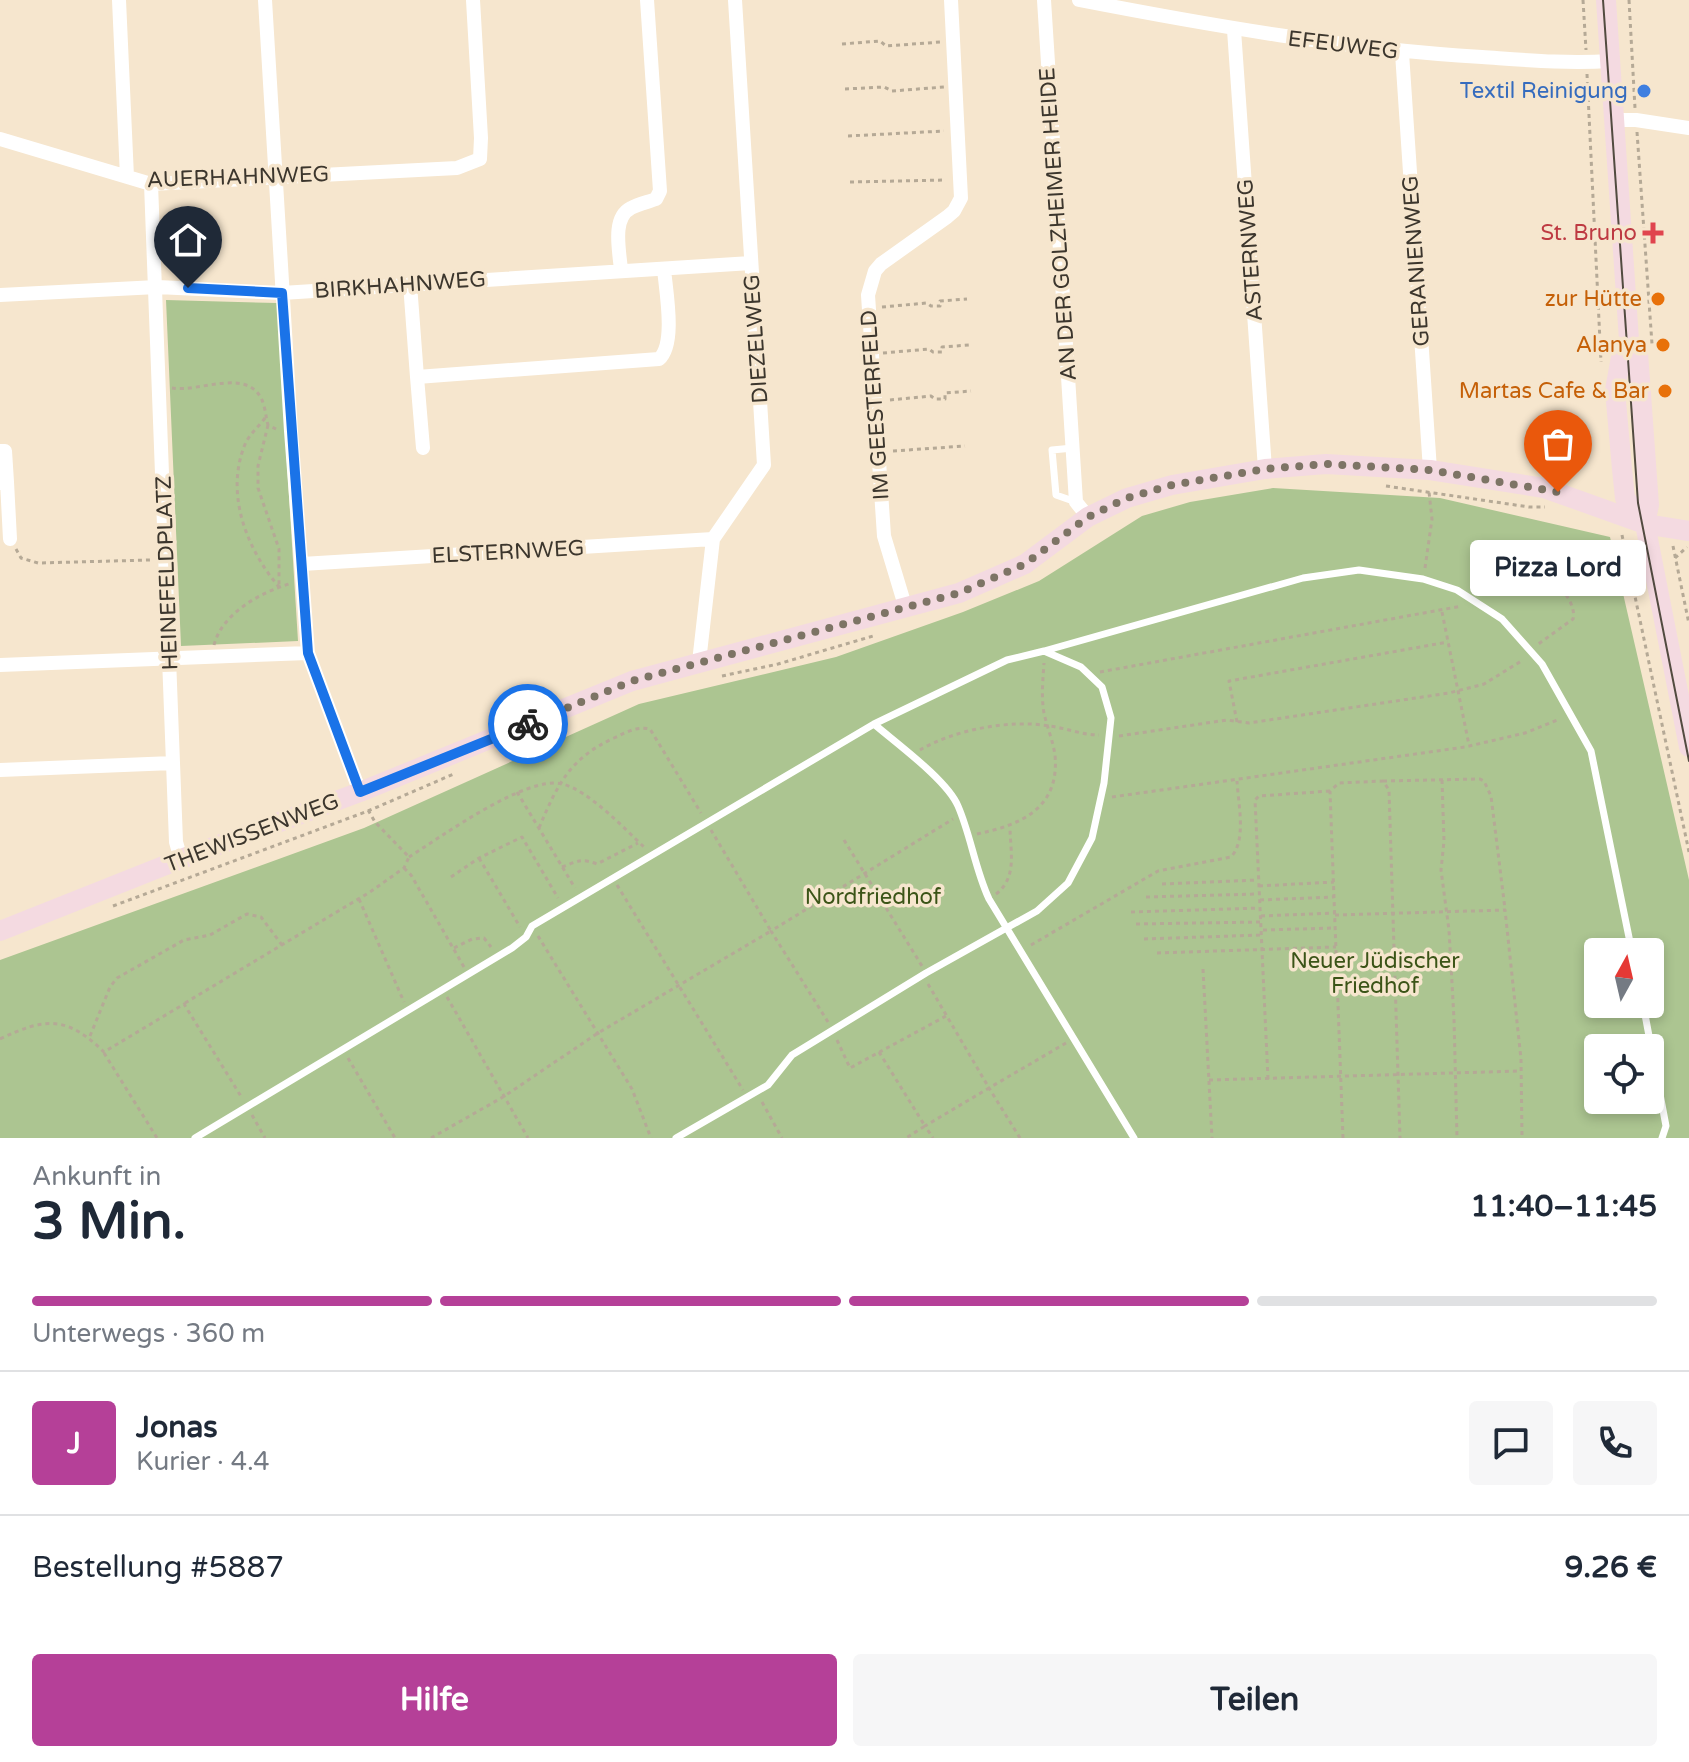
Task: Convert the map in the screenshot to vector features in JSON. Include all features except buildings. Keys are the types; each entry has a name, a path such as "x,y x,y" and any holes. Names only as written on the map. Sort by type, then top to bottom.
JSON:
{"street":[{"path":"119,0 127,177"},
{"path":"265,0 274,177 308,653 360,792"},
{"name":"AUERHAHNWEG","path":"0,139 151,184 457,168 480,159 473,0"},
{"path":"621,271 619,223 623,213 656,199 660,191 647,0"},
{"name":"DIEZELWEG","path":"699,662 713,539 764,465 735,0"},
{"name":"IM GEESTERFELD","path":"906,609 884,536 868,295 875,271 881,264 954,211 961,198 951,0"},
{"name":"AN DER GOLZHEIMER HEIDE","path":"1044,0 1073,448 1082,510"},
{"name":"EFEUWEG","path":"1079,0 1234,30 1402,53 1586,63 1610,61"},
{"path":"1606,0 1629,340 1638,353 1649,505 1645,524 1689,747"},
{"name":"ASTERNWEG","path":"1234,30 1265,469"},
{"name":"GERANIENWEG","path":"1402,53 1430,480"},
{"path":"1614,120 1689,128"},
{"name":"HEINEFELDPLATZ","path":"151,184 176,842 181,859"},
{"name":"BIRKHAHNWEG","path":"0,295 157,287 282,293 751,263"},
{"path":"417,377 659,359 667,353 669,341 664,269"},
{"path":"410,284 423,448"},
{"path":"0,451 5,451 3,482 10,539"},
{"name":"THEWISSENWEG","path":"0,931 360,792 632,681 959,593 1025,564 1082,510 1172,485 1265,469 1326,464 1430,480 1544,488 1645,524 1689,531"},
{"name":"ELSTERNWEG","path":"302,564 713,539"},
{"path":"0,665 308,653"},
{"path":"0,770 173,763"}],"lane":[{"path":"195,1138 498,956 526,937 532,926 874,724 1007,660 1303,578 1359,570 1423,579 1457,590 1502,619 1542,664 1591,751 1629,938"},
{"path":"676,1138 768,1085 792,1055 926,973 1037,911 1068,883 1092,838 1111,718 1102,687 1089,674 1081,667 1044,651"},
{"path":"874,724 927,768 957,804 969,836 974,863 989,899 1134,1138"},
{"path":"1646,1018 1666,1126 1662,1138"}],"path":[{"path":"1583,0 1602,370"},
{"path":"1629,0 1652,349"},
{"path":"842,44 880,41 886,46 954,41"},
{"path":"845,89 884,87 892,91 957,86"},
{"path":"848,136 959,130"},
{"path":"850,182 962,179"},
{"path":"869,308 927,303 940,306 940,301 967,299"},
{"path":"872,354 929,349 942,352 942,347 969,345"},
{"path":"160,385 187,389 241,383 256,391 264,406 268,425 291,431"},
{"path":"875,400 931,396 945,399 945,393 971,391"},
{"path":"265,418 252,433 243,454 238,477 239,510 247,540 279,587"},
{"path":"268,425 260,457 258,488 279,549 279,587"},
{"path":"878,452 965,446"},
{"path":"1384,486 1430,480 1529,507 1556,506"},
{"path":"1423,579 1432,519 1430,480"},
{"path":"1620,526 1689,852"},
{"path":"10,539 21,558 38,563 166,559"},
{"path":"912,756 933,742 957,734 1022,724 1124,737 1227,720 1249,723 1457,691 1484,684 1531,651 1573,619 1574,607 1555,581 1520,555 1502,546 1496,547 1485,561 1472,599 1442,612 1089,674"},
{"path":"1689,546 1675,558 1689,624"},
{"path":"212,657 219,631 230,617 279,587 304,582"},
{"path":"1442,612 1469,746"},
{"path":"721,676 778,664 873,635"},
{"path":"1237,722 1229,681 1448,642"},
{"path":"969,836 1010,827 1044,802 1053,788 1055,756 1042,693 1044,651"},
{"path":"1100,799 1469,746 1525,733 1571,715"},
{"path":"539,828 569,767 591,750 635,729 650,729 771,931"},
{"path":"112,906 368,811 455,773"},
{"path":"1268,1079 1255,800 1259,796 1330,791 1339,783 1480,779 1488,786 1501,863 1522,1071 1522,1138"},
{"path":"1442,780 1444,841 1441,870 1449,930 1457,1138"},
{"path":"1019,951 1158,871 1231,857 1239,838 1237,781"},
{"path":"1383,781 1389,790 1400,1138"},
{"path":"104,1052 359,899 404,868 409,857 517,792 544,784 561,783 611,815 652,854"},
{"path":"1330,791 1343,1138"},
{"path":"517,792 582,898"},
{"path":"368,811 409,857"},
{"path":"431,1138 503,1097 598,1033 960,815"},
{"path":"989,899 1003,888 1010,877 1010,827"},
{"path":"451,877 479,858 522,837 563,908"},
{"path":"844,840 926,973 934,999 1020,1138"},
{"path":"562,867 581,860 597,864 639,843"},
{"path":"479,858 526,937"},
{"path":"404,868 467,974"},
{"path":"614,879 747,1096"},
{"path":"1162,884 1259,880"},
{"path":"1259,886 1334,882"},
{"path":"1146,897 1260,894"},
{"path":"1260,900 1334,897"},
{"path":"359,899 407,1010"},
{"path":"1131,912 1260,908"},
{"path":"1136,924 1335,914 1505,910"},
{"path":"89,1038 110,987 117,978 184,940 210,935 247,914 261,917 282,945"},
{"path":"532,926 632,1089 651,1138"},
{"path":"1144,939 1335,928"},
{"path":"454,948 472,939 484,938 498,956"},
{"path":"1157,953 1336,947"},
{"path":"1203,969 1212,1138"},
{"path":"443,990 528,1138"},
{"path":"184,1004 265,1138"},
{"path":"0,1039 45,1022 58,1022 89,1038 104,1052 157,1138"},
{"path":"906,1138 1073,1039"},
{"path":"344,1051 395,1138"},
{"path":"879,1052 933,1138"},
{"path":"1209,1080 1522,1071"},
{"path":"756,1091 782,1138"}],"green space":[{"path":"166,300 277,303 298,641 181,646"},
{"name":"Nordfriedhof","path":"1273,488 1440,498 1610,537 1689,880 1689,1138 0,1138 0,960 364,828 639,704 836,657 963,612 1039,581 1142,516 1190,502"}],"tram line":[{"path":"1603,0 1638,503 1689,761"}],"way so far":[{"path":"528,724 632,681 959,593 1025,564 1088,517 1127,498 1172,485 1265,469 1326,464 1430,470 1558,492"}],"place":[{"name":"Textil Reinigung","path":"1644,91"},
{"name":"St. Bruno","path":"1653,233"},
{"name":"zur Hütte","path":"1658,299"},
{"name":"Alanya","path":"1663,345"},
{"name":"Martas Cafe & Bar","path":"1665,391"},
{"name":"Pizza Lord","path":"1558,492"}],"route":[{"path":"188,288 282,293 308,653 360,792 528,724"}],"park label":[{"name":"Neuer Jüdischer Friedhof","path":"1375,974"}]}
